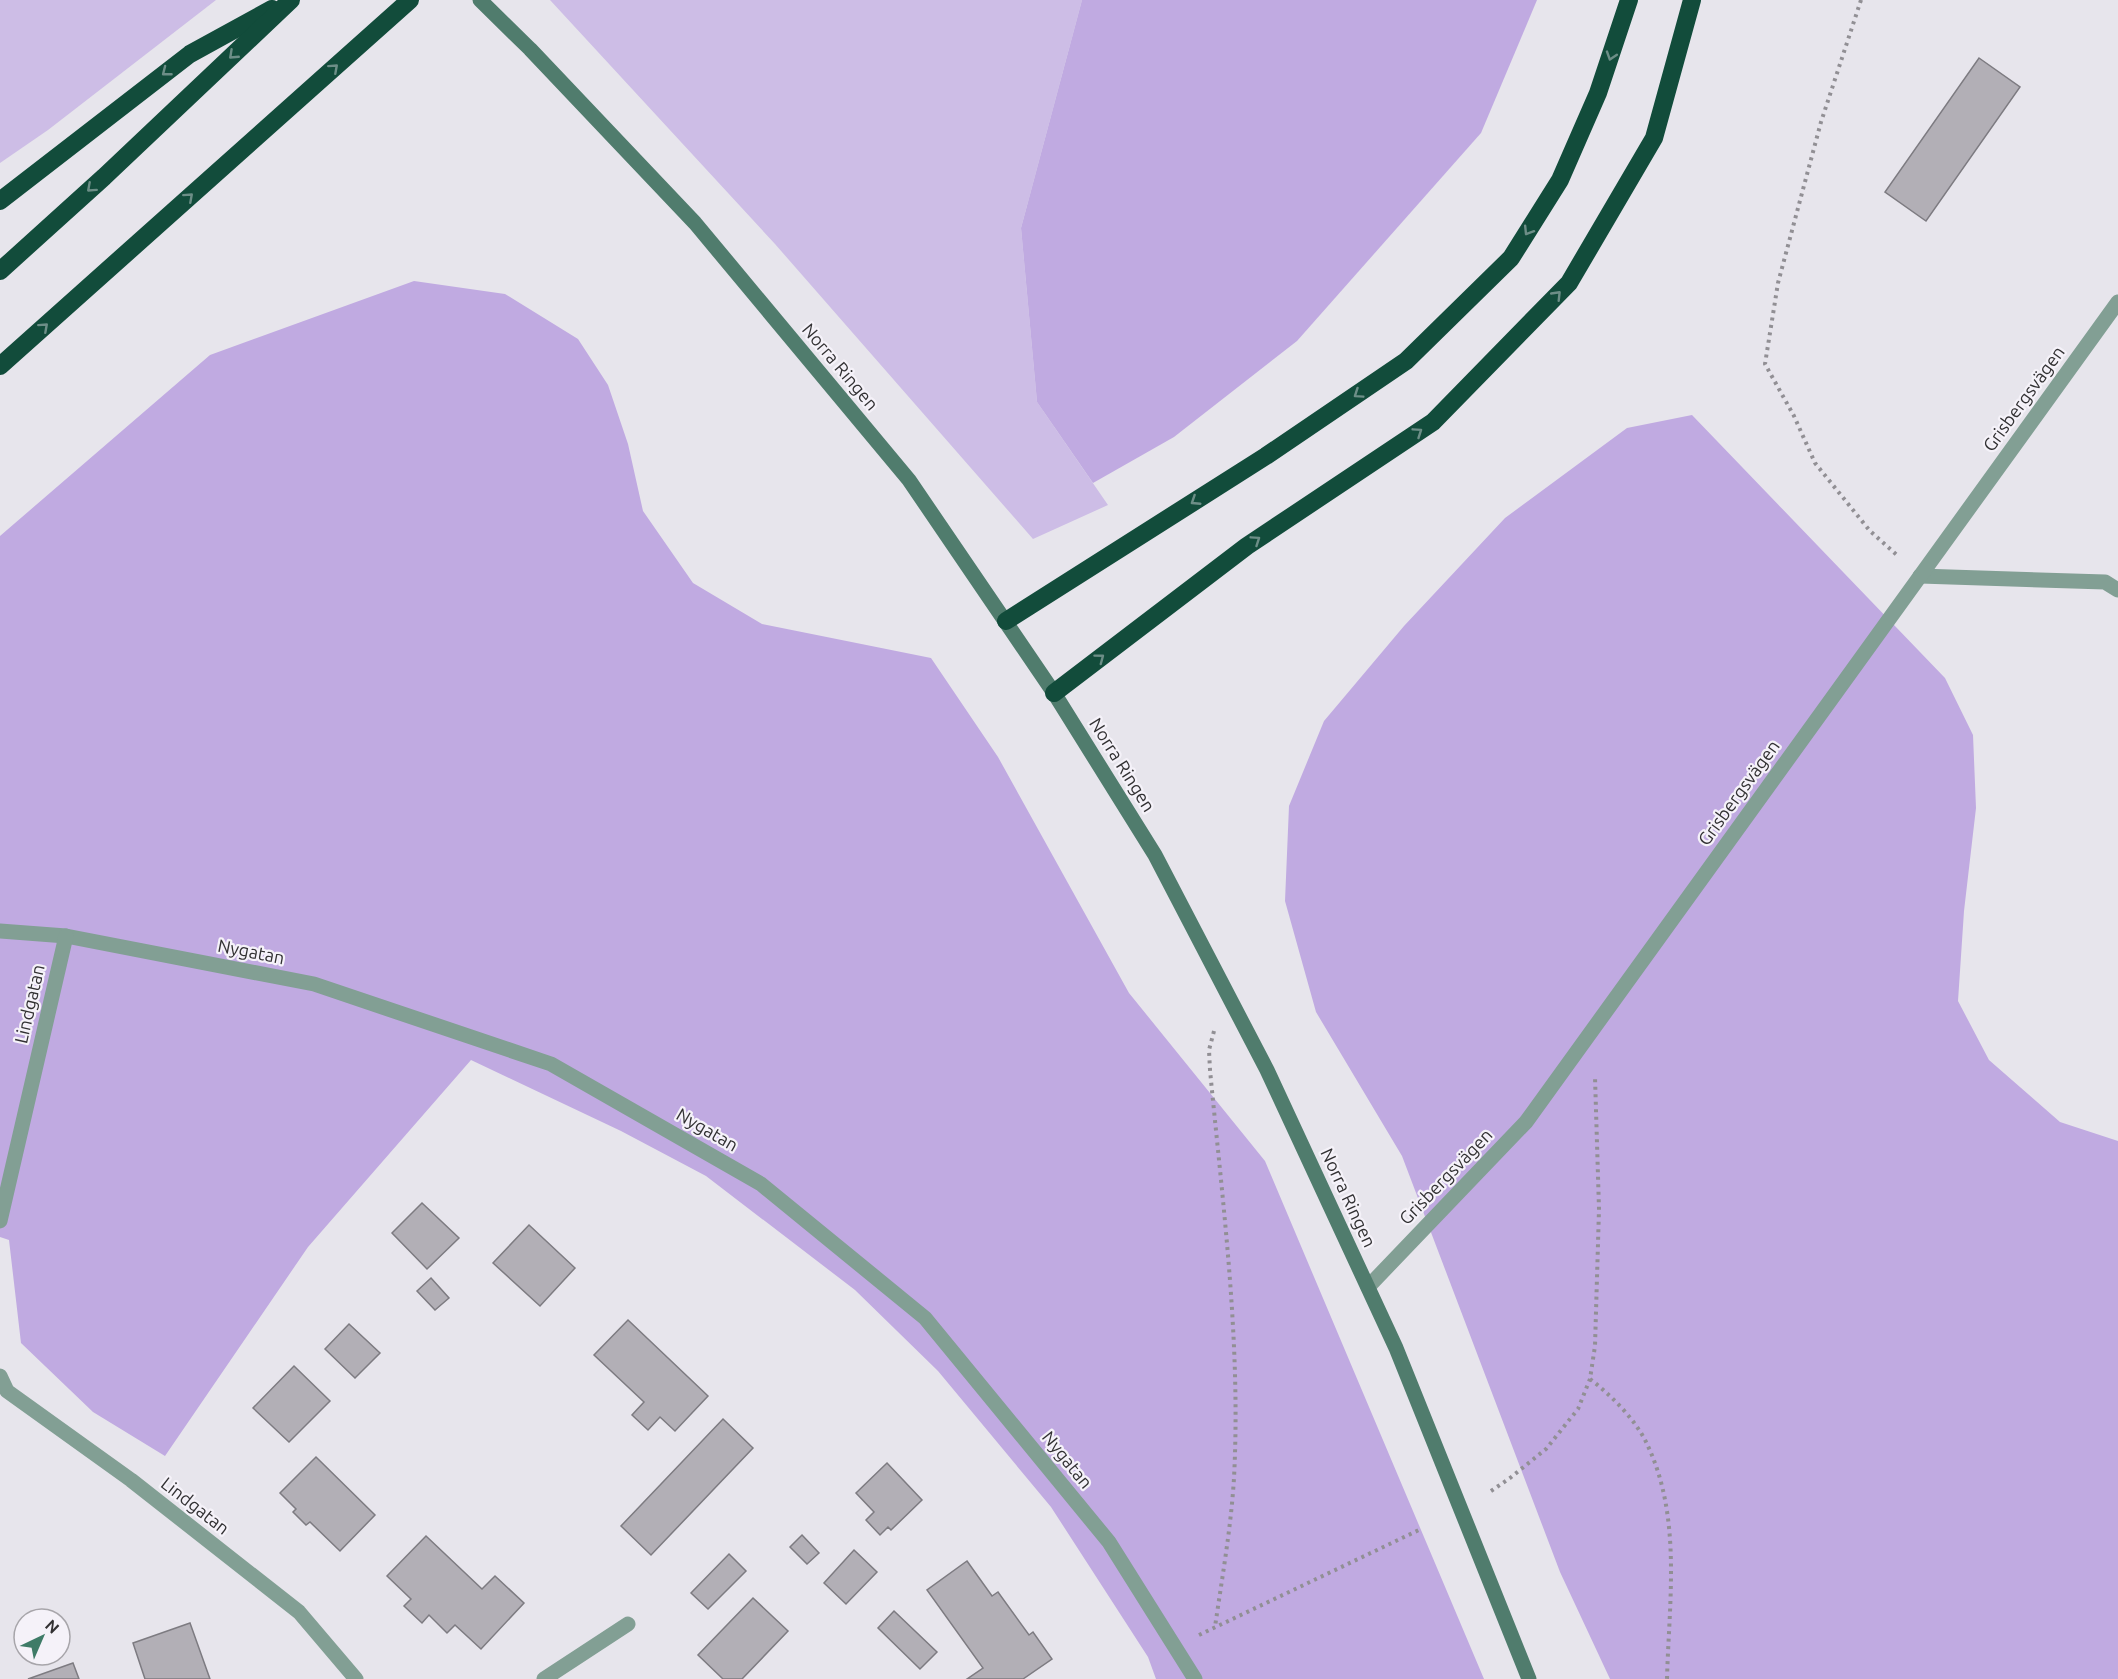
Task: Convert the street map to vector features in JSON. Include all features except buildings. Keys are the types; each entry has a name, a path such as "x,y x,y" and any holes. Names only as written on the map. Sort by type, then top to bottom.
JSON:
{"highway":[{"path":"0,201 190,54 290,0"},
{"path":"0,271 112,169 290,0"},
{"path":"0,366 410,0"},
{"path":"1006,621 1256,462 1406,362 1511,258 1560,180 1598,93 1629,0"},
{"path":"1054,693 1246,546 1433,422 1569,283 1654,138 1692,0"}],"main road":[{"name":"Norra Ringen","path":"480,0 530,49 694,223 909,480 1054,693 1155,855 1268,1070 1396,1348 1529,1679"}],"street":[{"name":"Grisbergsvägen","path":"1368,1287 1526,1122 2118,302"},
{"path":"1920,576 2105,582 2118,590"},
{"name":"Nygatan","path":"0,931 66,936 314,984 551,1064 761,1184 925,1318 1109,1542 1195,1679"},
{"name":"Lindgatan","path":"0,1221 66,936"},
{"name":"Lindgatan","path":"0,1376 7,1391 130,1480 299,1612 356,1679"},
{"path":"543,1679 628,1624"}],"path":[{"path":"1861,0 1821,122 1778,283 1765,364 1794,416 1815,463 1870,531 1920,576"},
{"path":"1215,1627 1234,1479 1235,1384 1234,1319 1209,1050 1213,1032 1230,998"},
{"path":"1491,1491 1546,1449 1578,1409 1590,1378 1595,1346 1599,1209 1596,1087 1589,1035"},
{"path":"1590,1378 1623,1409 1647,1442 1663,1489 1668,1509 1671,1547 1667,1679"},
{"path":"1174,1647 1421,1529"}],"shaded area":[{"path":"0,0 216,0 48,130 0,163"},
{"path":"550,0 1082,0 1021,228 1037,402 1108,505 1033,539 775,244"},
{"path":"1082,0 1537,0 1481,133 1297,341 1174,437 1093,483 1037,402 1021,228"},
{"path":"414,281 505,294 578,339 608,385 628,444 643,511 693,583 762,624 931,658 998,757 1129,993 1265,1161 1484,1679 1156,1679 1148,1657 1051,1507 938,1371 855,1290 706,1176 621,1131 471,1060 308,1247 165,1456 93,1412 21,1343 9,1240 0,1237 0,536 210,355"},
{"path":"1692,415 1945,678 1973,735 1976,808 1964,911 1958,1001 1989,1060 2060,1122 2118,1141 2118,1679 1610,1679 1560,1572 1402,1156 1316,1012 1285,901 1289,806 1324,721 1404,626 1505,518 1627,428"}]}
